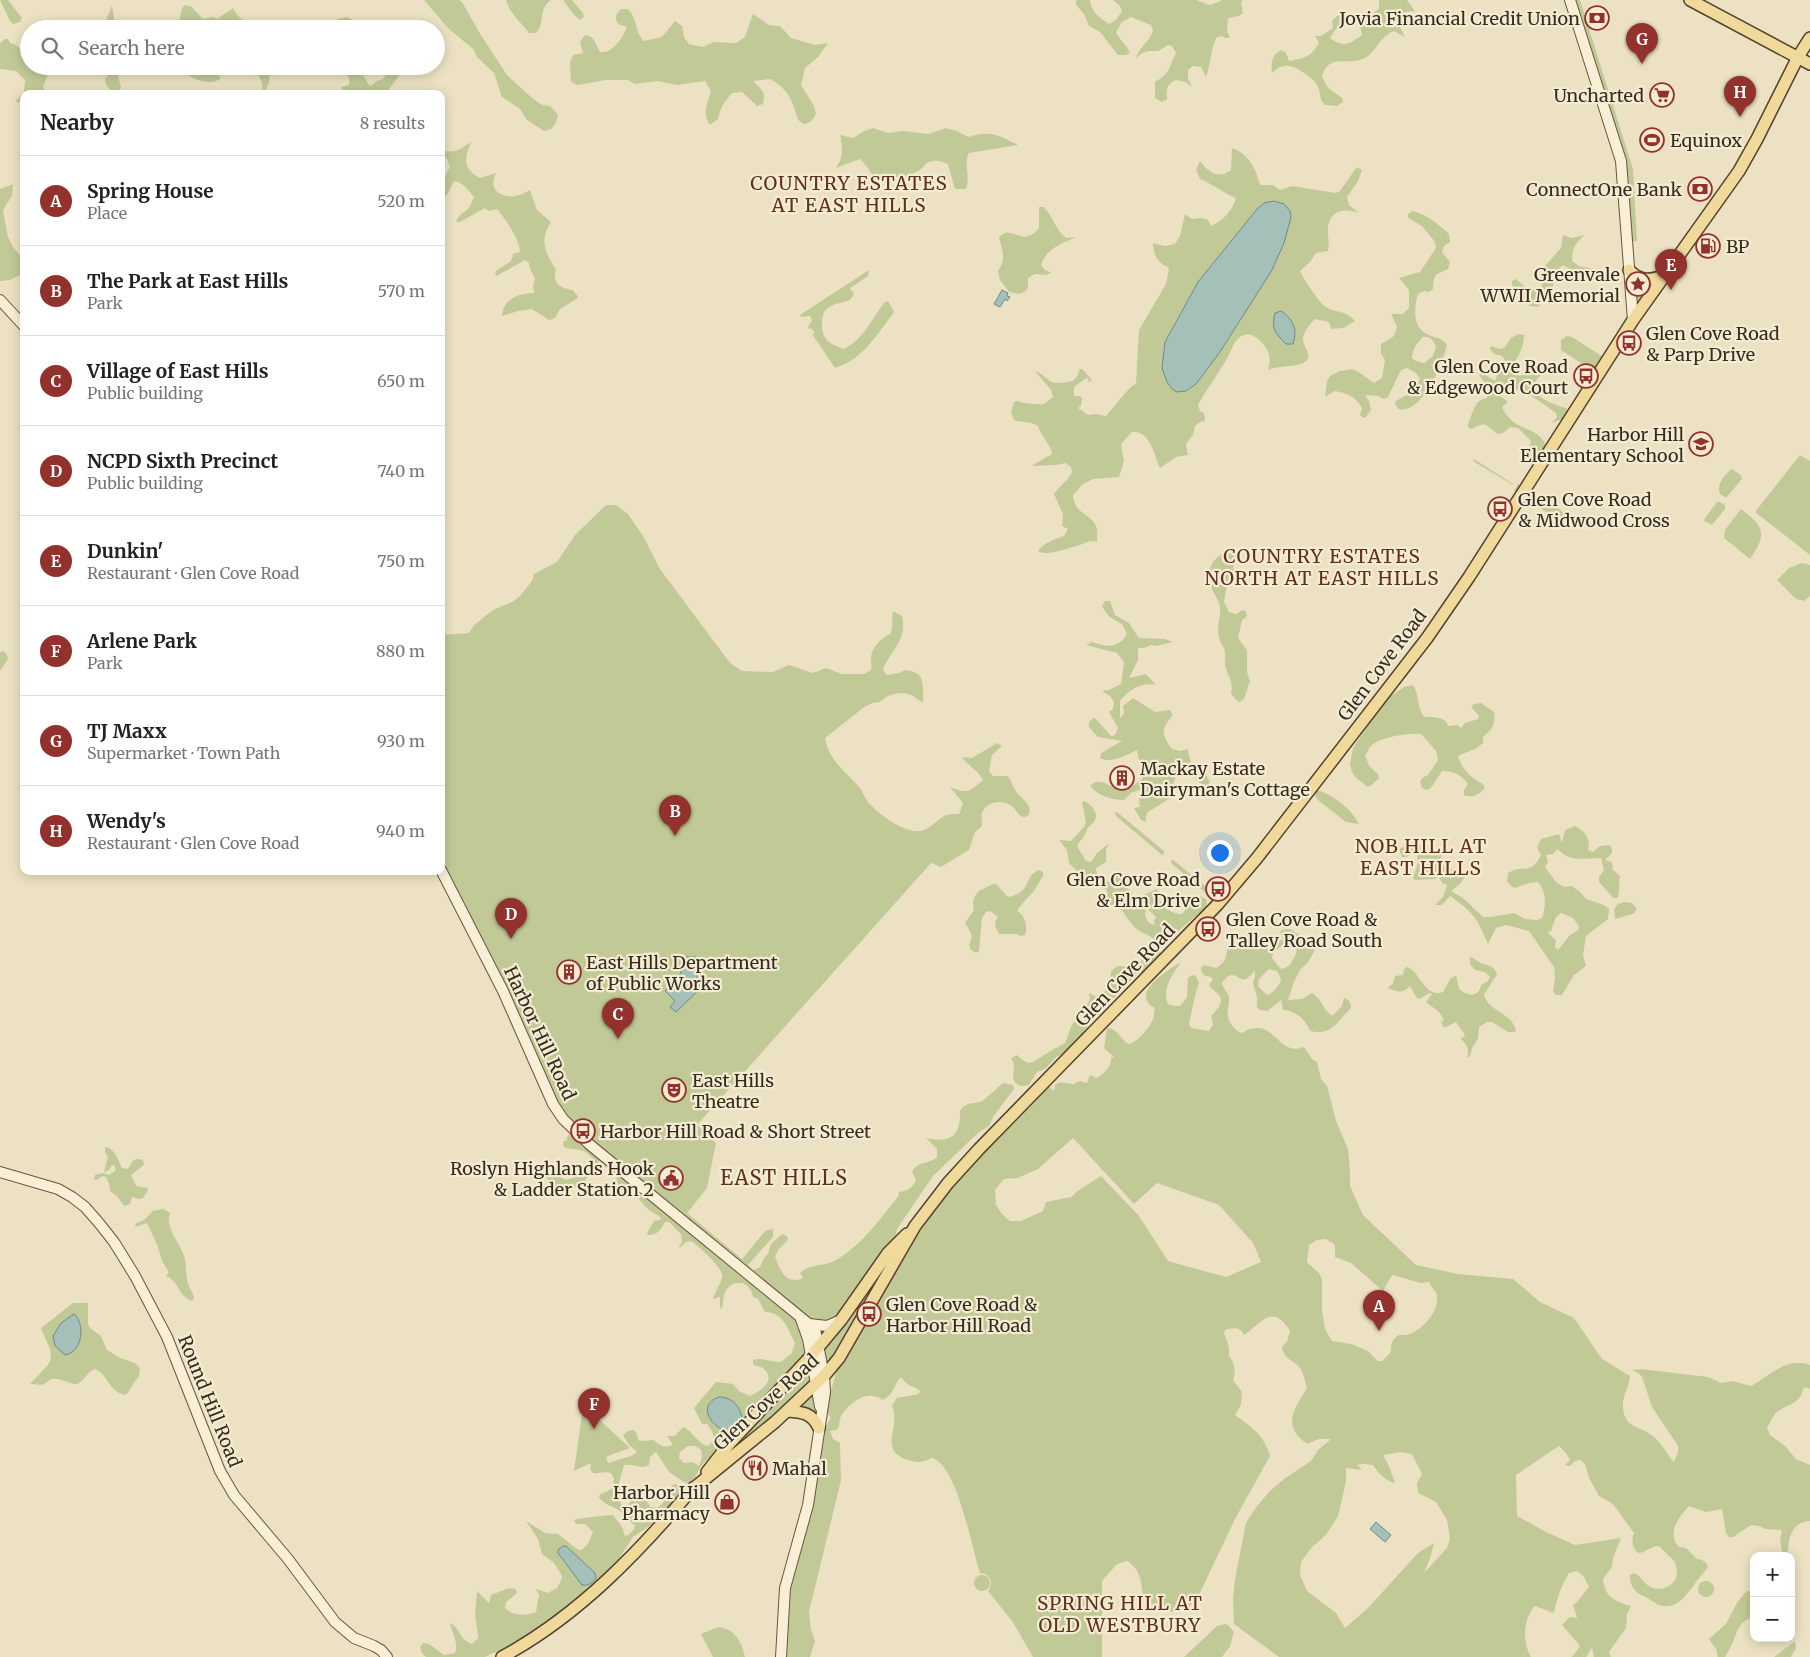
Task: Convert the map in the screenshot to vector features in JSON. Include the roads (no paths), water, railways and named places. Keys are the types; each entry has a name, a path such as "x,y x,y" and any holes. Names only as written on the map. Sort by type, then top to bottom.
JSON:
{"main road":[{"path":"1690,0 1810,64"},
{"name":"Glen Cove Road","path":"502,1657 553,1626 591,1596 689,1492 729,1444 811,1356 841,1320 888,1253 915,1226 964,1164 1218,904 1257,858 1427,638 1633,320 1727,189 1751,151 1798,57 1810,38"},
{"path":"1629,270 1645,280 1664,276"},
{"name":"Glen Cove Road","path":"689,1492 788,1411 824,1376 838,1358 915,1226"},
{"path":"788,1411 808,1414 819,1428"}],"street":[{"path":"1570,0 1621,161 1633,320"},
{"path":"0,300 20,322"},
{"name":"Harbor Hill Road","path":"444,875 503,991 549,1094 563,1119 589,1144 815,1329 824,1376 825,1392 823,1402"},
{"name":"Round Hill Road","path":"0,1172 58,1188 85,1207 99,1222 135,1276 167,1337 220,1471 234,1495 288,1558 334,1622 354,1638 381,1650 387,1657"},
{"path":"821,1416 805,1321 827,1326 841,1320"},
{"path":"781,1657 785,1588 808,1505 823,1402 838,1358"}],"water":[{"path":"1274,201 1284,204 1290,211 1291,217 1284,243 1272,270 1220,352 1196,384 1186,391 1177,392 1167,382 1162,368 1165,342 1198,282 1257,209 1264,203"},
{"path":"1002,290 1008,293 1007,296 1010,297 1007,301 1005,299 1000,307 994,304"},
{"path":"1281,311 1289,317 1295,329 1293,344 1286,344 1275,330 1273,323 1275,313"},
{"path":"682,957 696,957 697,981 700,984 706,984 706,990 700,989 676,1012 670,1007 675,1001 665,991 681,973"},
{"path":"74,1314 80,1324 80,1338 75,1349 65,1355 55,1346 53,1336 61,1323"},
{"path":"724,1397 736,1404 742,1416 742,1421 735,1432 721,1429 710,1419 708,1407 711,1401"},
{"path":"1376,1522 1391,1535 1385,1542 1370,1529"},
{"path":"566,1546 595,1573 596,1578 592,1583 582,1585 558,1553 558,1550"}],"place":[{"name":"Jovia Financial Credit Union","path":"1597,18"},
{"name":"TJ Maxx","path":"1642,64"},
{"name":"Uncharted","path":"1662,95"},
{"name":"Wendy's","path":"1740,117"},
{"name":"Equinox","path":"1652,140"},
{"name":"ConnectOne Bank","path":"1700,189"},
{"name":"BP","path":"1708,246"},
{"name":"Greenvale WWII Memorial","path":"1638,284"},
{"name":"Dunkin'","path":"1671,290"},
{"name":"Glen Cove Road & Parp Drive","path":"1629,343"},
{"name":"Glen Cove Road & Edgewood Court","path":"1586,376"},
{"name":"Harbor Hill Elementary School","path":"1701,444"},
{"name":"Glen Cove Road & Midwood Cross","path":"1500,509"},
{"name":"Mackay Estate Dairyman's Cottage","path":"1122,778"},
{"name":"The Park at East Hills","path":"675,836"},
{"name":"Glen Cove Road & Elm Drive","path":"1218,889"},
{"name":"Glen Cove Road & Talley Road South","path":"1208,929"},
{"name":"NCPD Sixth Precinct","path":"511,939"},
{"name":"East Hills Department of Public Works","path":"569,972"},
{"name":"Village of East Hills","path":"618,1039"},
{"name":"East Hills Theatre","path":"674,1090"},
{"name":"Harbor Hill Road & Short Street","path":"583,1131"},
{"name":"Roslyn Highlands Hook & Ladder Station 2","path":"671,1178"},
{"name":"Glen Cove Road & Harbor Hill Road","path":"869,1314"},
{"name":"Spring House","path":"1379,1331"},
{"name":"Arlene Park","path":"594,1429"},
{"name":"Mahal","path":"755,1468"},
{"name":"Harbor Hill Pharmacy","path":"727,1502"}],"district":[{"name":"COUNTRY ESTATES AT EAST HILLS","path":"849,194"},
{"name":"COUNTRY ESTATES NORTH AT EAST HILLS","path":"1322,567"},
{"name":"NOB HILL AT EAST HILLS","path":"1421,857"},
{"name":"EAST HILLS","path":"784,1177"},
{"name":"SPRING HILL AT OLD WESTBURY","path":"1120,1614"}]}
